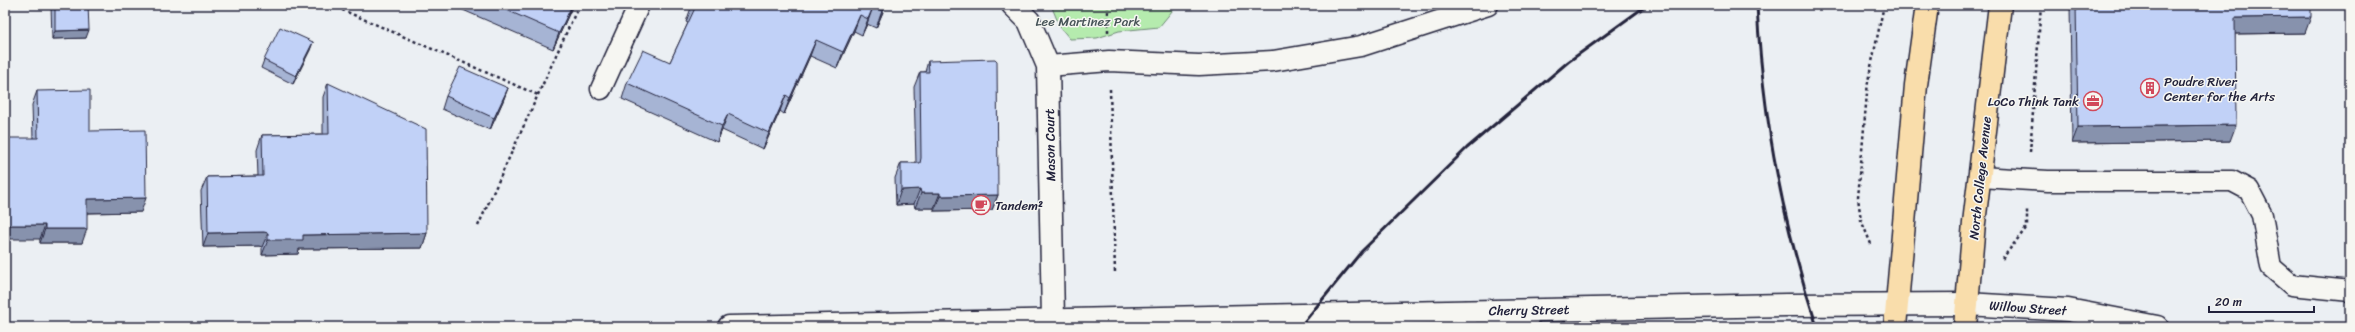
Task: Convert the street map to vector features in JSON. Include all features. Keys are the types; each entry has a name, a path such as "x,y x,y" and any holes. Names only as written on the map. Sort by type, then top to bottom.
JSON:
{"highway":[{"path":"1895,327 1916,85 1927,5"},
{"name":"North College Avenue","path":"1965,327 1980,177 2000,5"}],"street":[{"name":"Mason Court","path":"1013,5 1029,21 1048,66 1053,323"},
{"name":"Willow Street","path":"1897,303 2046,307 2110,322 2157,327"},
{"name":"Cherry Street","path":"729,327 1472,316 1897,303"},
{"path":"1472,316 1528,327"}],"lane":[{"path":"600,89 639,5"},
{"path":"1048,66 1109,61 1199,65 1273,61 1361,46 1488,5"},
{"path":"1980,177 2048,181 2232,181 2249,190 2262,215 2271,267 2292,285 2350,291"}],"path":[{"path":"331,5 538,95"},
{"path":"478,226 579,5"},
{"path":"1108,5 1115,274"},
{"path":"1873,247 1861,220 1858,198 1868,81 1884,5"}],"green space":[{"name":"Lee Martinez Park","path":"1051,5 1177,5 1159,27 1119,31 1097,38 1070,39 1060,27"}],"building":[{"path":"55,5 88,5 89,30 55,31"},
{"path":"495,5 572,5 559,33"},
{"path":"885,5 882,11 873,7 868,19 860,15 843,52 816,40 790,98 786,95 769,133 728,114 722,126 627,83 643,50 670,62 695,8 691,6"},
{"name":"Poudre River Center for the Arts","path":"2076,5 2311,5 2311,17 2235,18 2236,125 2078,127"},
{"path":"280,27 313,42 296,76 264,60"},
{"path":"995,59 997,61 998,195 940,196 940,193 921,193 920,189 901,190 901,163 920,163 921,158 920,72 929,72 928,61"},
{"path":"460,67 508,88 494,118 446,96"},
{"path":"328,83 426,129 427,233 303,235 303,240 268,240 268,233 264,232 208,233 207,177 263,176 262,135 329,134"},
{"path":"90,90 90,131 145,130 146,198 87,199 87,229 45,229 45,225 5,225 5,138 38,138 37,91"}],"railway":[{"path":"1300,327 1362,251 1467,148 1568,62 1647,5"},
{"path":"1757,5 1764,86 1776,168 1794,248 1817,327"}],"place":[{"name":"Poudre River Center for the Arts","path":"2150,88"},
{"name":"LoCo Think Tank","path":"2093,101"},
{"name":"Tandem²","path":"981,205"}]}
